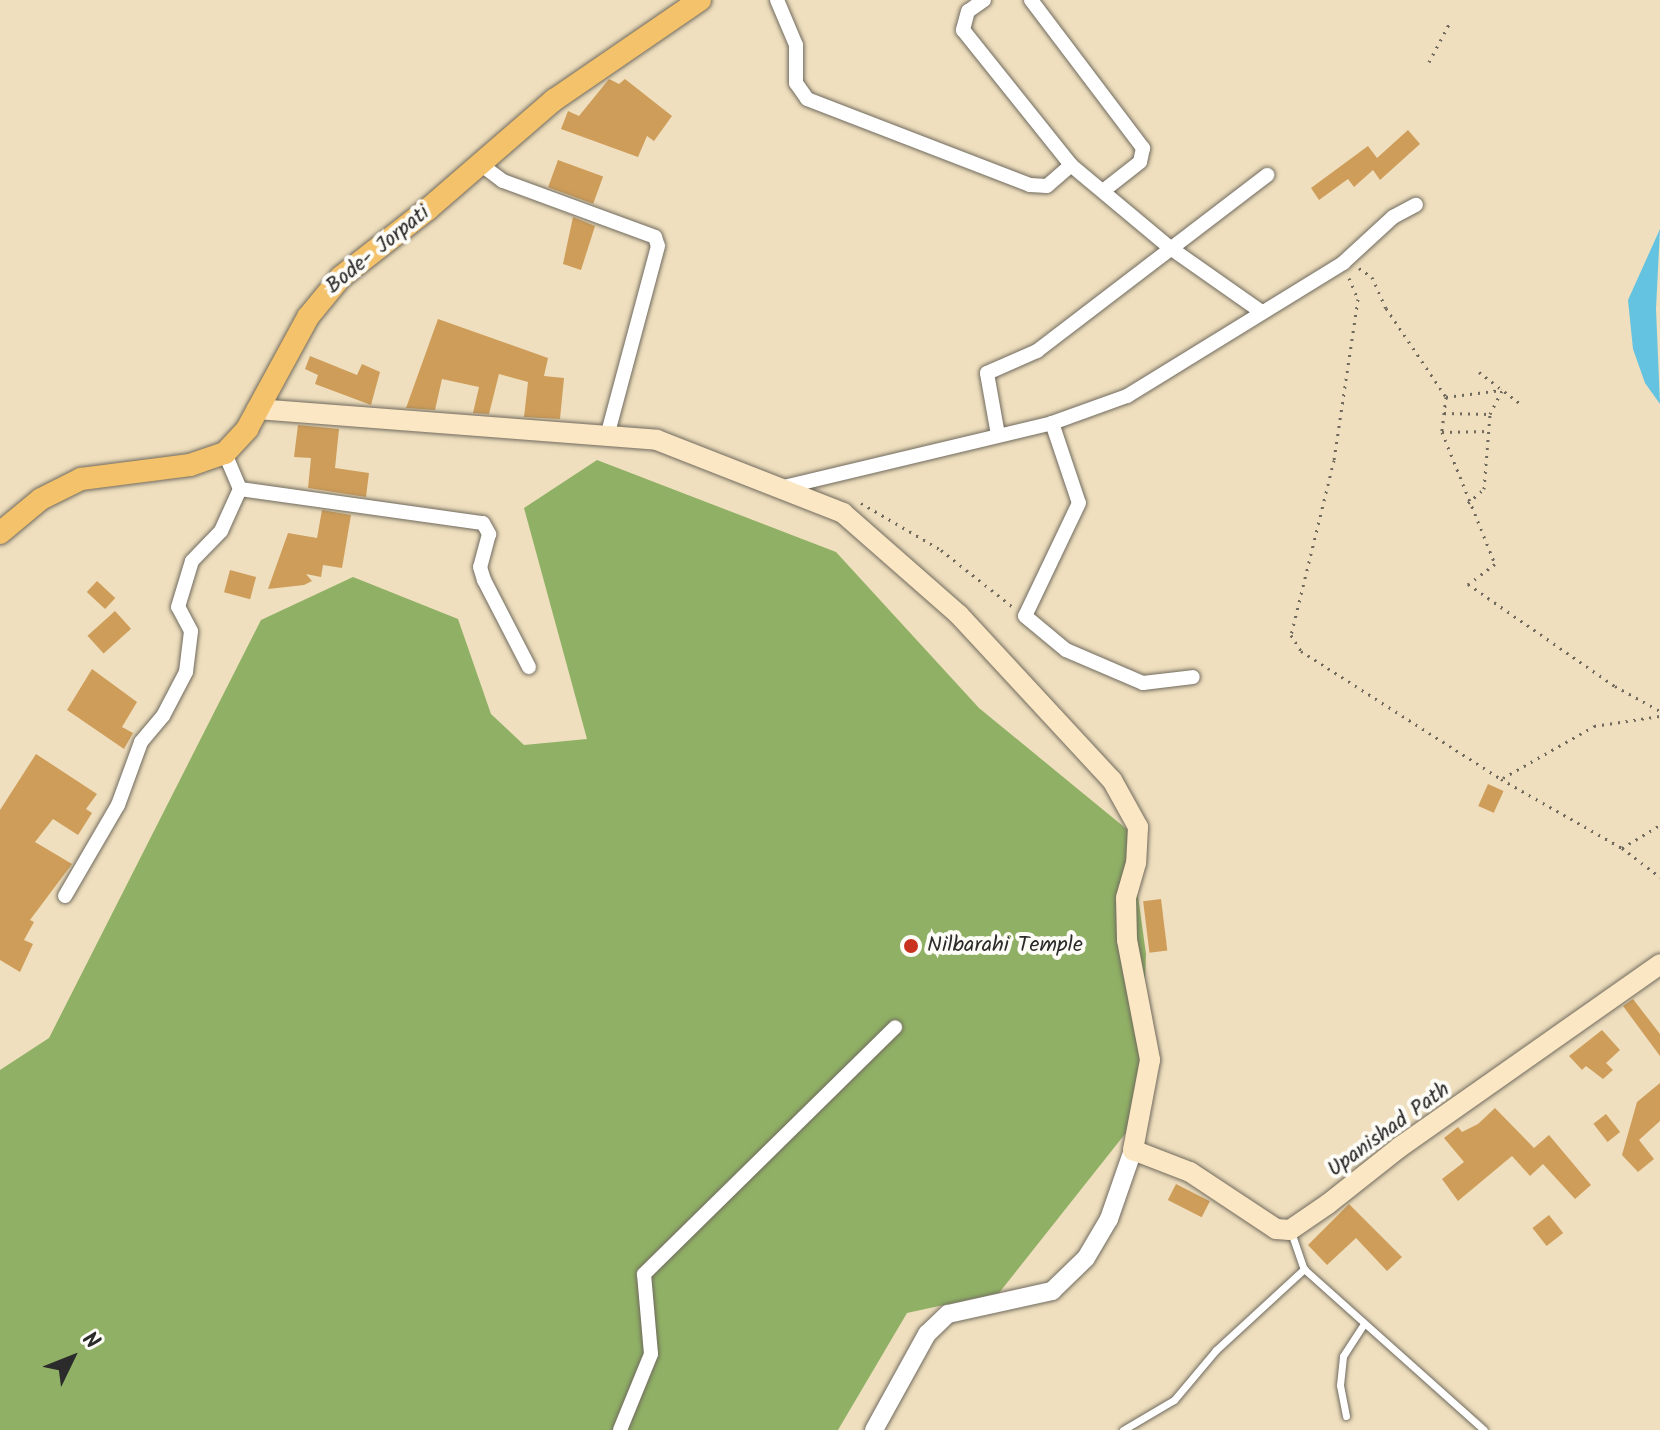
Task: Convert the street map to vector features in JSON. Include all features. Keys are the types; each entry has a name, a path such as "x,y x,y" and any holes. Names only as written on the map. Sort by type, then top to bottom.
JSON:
{"main road":[{"name":"Bode- Jorpati","path":"225,453 257,409 328,288 554,100 700,0"},
{"path":"257,409 657,440 843,513 959,615 1112,780 1138,827 1136,863 1126,898 1127,940 1150,1060 1133,1150 1190,1172 1258,1221 1290,1230"},
{"path":"0,533 70,482 115,471 190,465 225,453"},
{"name":"Upanishad Path","path":"1290,1230 1660,964"}],"street":[{"path":"777,0 796,45 796,83 807,99 1030,185 1047,186 1071,165"},
{"path":"984,0 968,11 963,30 1071,165 1169,247 1260,311"},
{"path":"1031,0 1143,148 1140,162 1103,191"},
{"path":"479,163 503,181 655,237 658,246 607,436"},
{"path":"998,435 987,373 1037,351 1120,292 1169,247 1267,175"},
{"path":"780,488 1052,423 1153,383 1260,311 1343,263 1393,217 1416,205"},
{"path":"1052,423 1079,503 1025,616 1066,650 1143,683 1193,677"},
{"path":"65,896 118,805 141,742 163,716 186,672 191,631 178,607 192,561 221,531 240,489 225,453"},
{"path":"240,489 483,523 489,534 480,567 484,580 529,667"},
{"path":"620,1430 651,1354 644,1274 895,1027"},
{"path":"874,1430 927,1334 948,1314 1052,1291 1086,1258 1109,1219 1133,1150"}],"lane":[{"path":"1290,1230 1304,1269 1478,1428"},
{"path":"1123,1430 1174,1400 1216,1350 1304,1269"},
{"path":"1346,1416 1340,1385 1343,1356 1364,1324"}],"path":[{"path":"1429,62 1449,24"},
{"path":"1343,263 1372,277 1386,308 1446,397 1442,432 1467,504 1495,564 1468,584 1615,686 1660,713"},
{"path":"1343,263 1358,299 1334,460 1291,635 1301,651 1501,779 1622,848 1660,877"},
{"path":"1479,372 1522,405"},
{"path":"1446,397 1502,390"},
{"path":"1467,504 1484,489 1490,414 1502,390"},
{"path":"1444,413 1490,414"},
{"path":"1442,432 1489,431"},
{"path":"861,502 941,550 1025,616"},
{"path":"1501,779 1594,726 1660,713"},
{"path":"1622,848 1660,825"}],"green space":[{"path":"597,460 836,552 979,708 1129,831 1146,954 1140,1115 999,1293 907,1313 838,1430 0,1430 0,1070 49,1038 261,620 353,577 458,619 491,714 524,745 587,739 524,508"}],"water":[{"path":"1660,229 1656,309 1660,404 1645,383 1633,349 1628,300"}],"building":[{"path":"609,79 619,84 625,79 672,116 654,141 647,136 638,157 561,129 568,111 579,116"},
{"path":"1408,130 1420,144 1380,180 1373,170 1354,187 1348,179 1319,200 1311,188 1368,146 1377,158"},
{"path":"558,160 603,176 593,204 548,187"},
{"path":"573,217 595,226 581,270 563,264"},
{"path":"438,319 548,358 544,376 564,378 560,419 524,417 528,382 499,374 489,414 473,413 479,387 442,379 435,410 406,408"},
{"path":"310,356 357,375 362,364 380,372 371,405 315,384 318,375 305,369"},
{"path":"298,425 339,429 335,468 369,473 366,497 308,488 311,458 294,457"},
{"path":"322,510 351,515 342,568 323,565 321,577 306,574 312,581 304,585 268,589 288,533 317,538"},
{"path":"230,570 256,577 250,599 224,592"},
{"path":"97,581 115,598 105,609 87,592"},
{"path":"115,611 131,629 104,654 88,636"},
{"path":"92,669 137,702 122,727 133,733 124,749 67,710"},
{"path":"36,754 97,794 86,809 92,813 78,835 53,819 35,842 72,864 30,920 34,922 24,940 33,944 20,972 0,960 0,810"},
{"path":"1488,784 1504,791 1494,813 1478,806"},
{"path":"1161,899 1167,951 1149,953 1143,901"},
{"path":"1633,999 1660,1034 1660,1056 1623,1006"},
{"path":"1602,1030 1620,1050 1606,1063 1613,1070 1603,1079 1586,1066 1582,1070 1569,1056"},
{"path":"1660,1083 1660,1121 1639,1140 1654,1159 1638,1172 1622,1155 1637,1102"},
{"path":"1495,1108 1534,1148 1549,1135 1591,1185 1575,1199 1543,1164 1530,1176 1512,1156 1458,1201 1442,1179 1464,1162 1444,1138 1458,1127 1462,1132 1478,1124"},
{"path":"1606,1114 1620,1132 1608,1142 1593,1124"},
{"path":"1176,1184 1210,1201 1202,1217 1168,1200"},
{"path":"1349,1204 1402,1257 1387,1271 1356,1238 1327,1265 1308,1245"},
{"path":"1549,1215 1563,1233 1547,1246 1532,1228"}],"place":[{"name":"Nilbarahi Temple","path":"911,946"}]}
